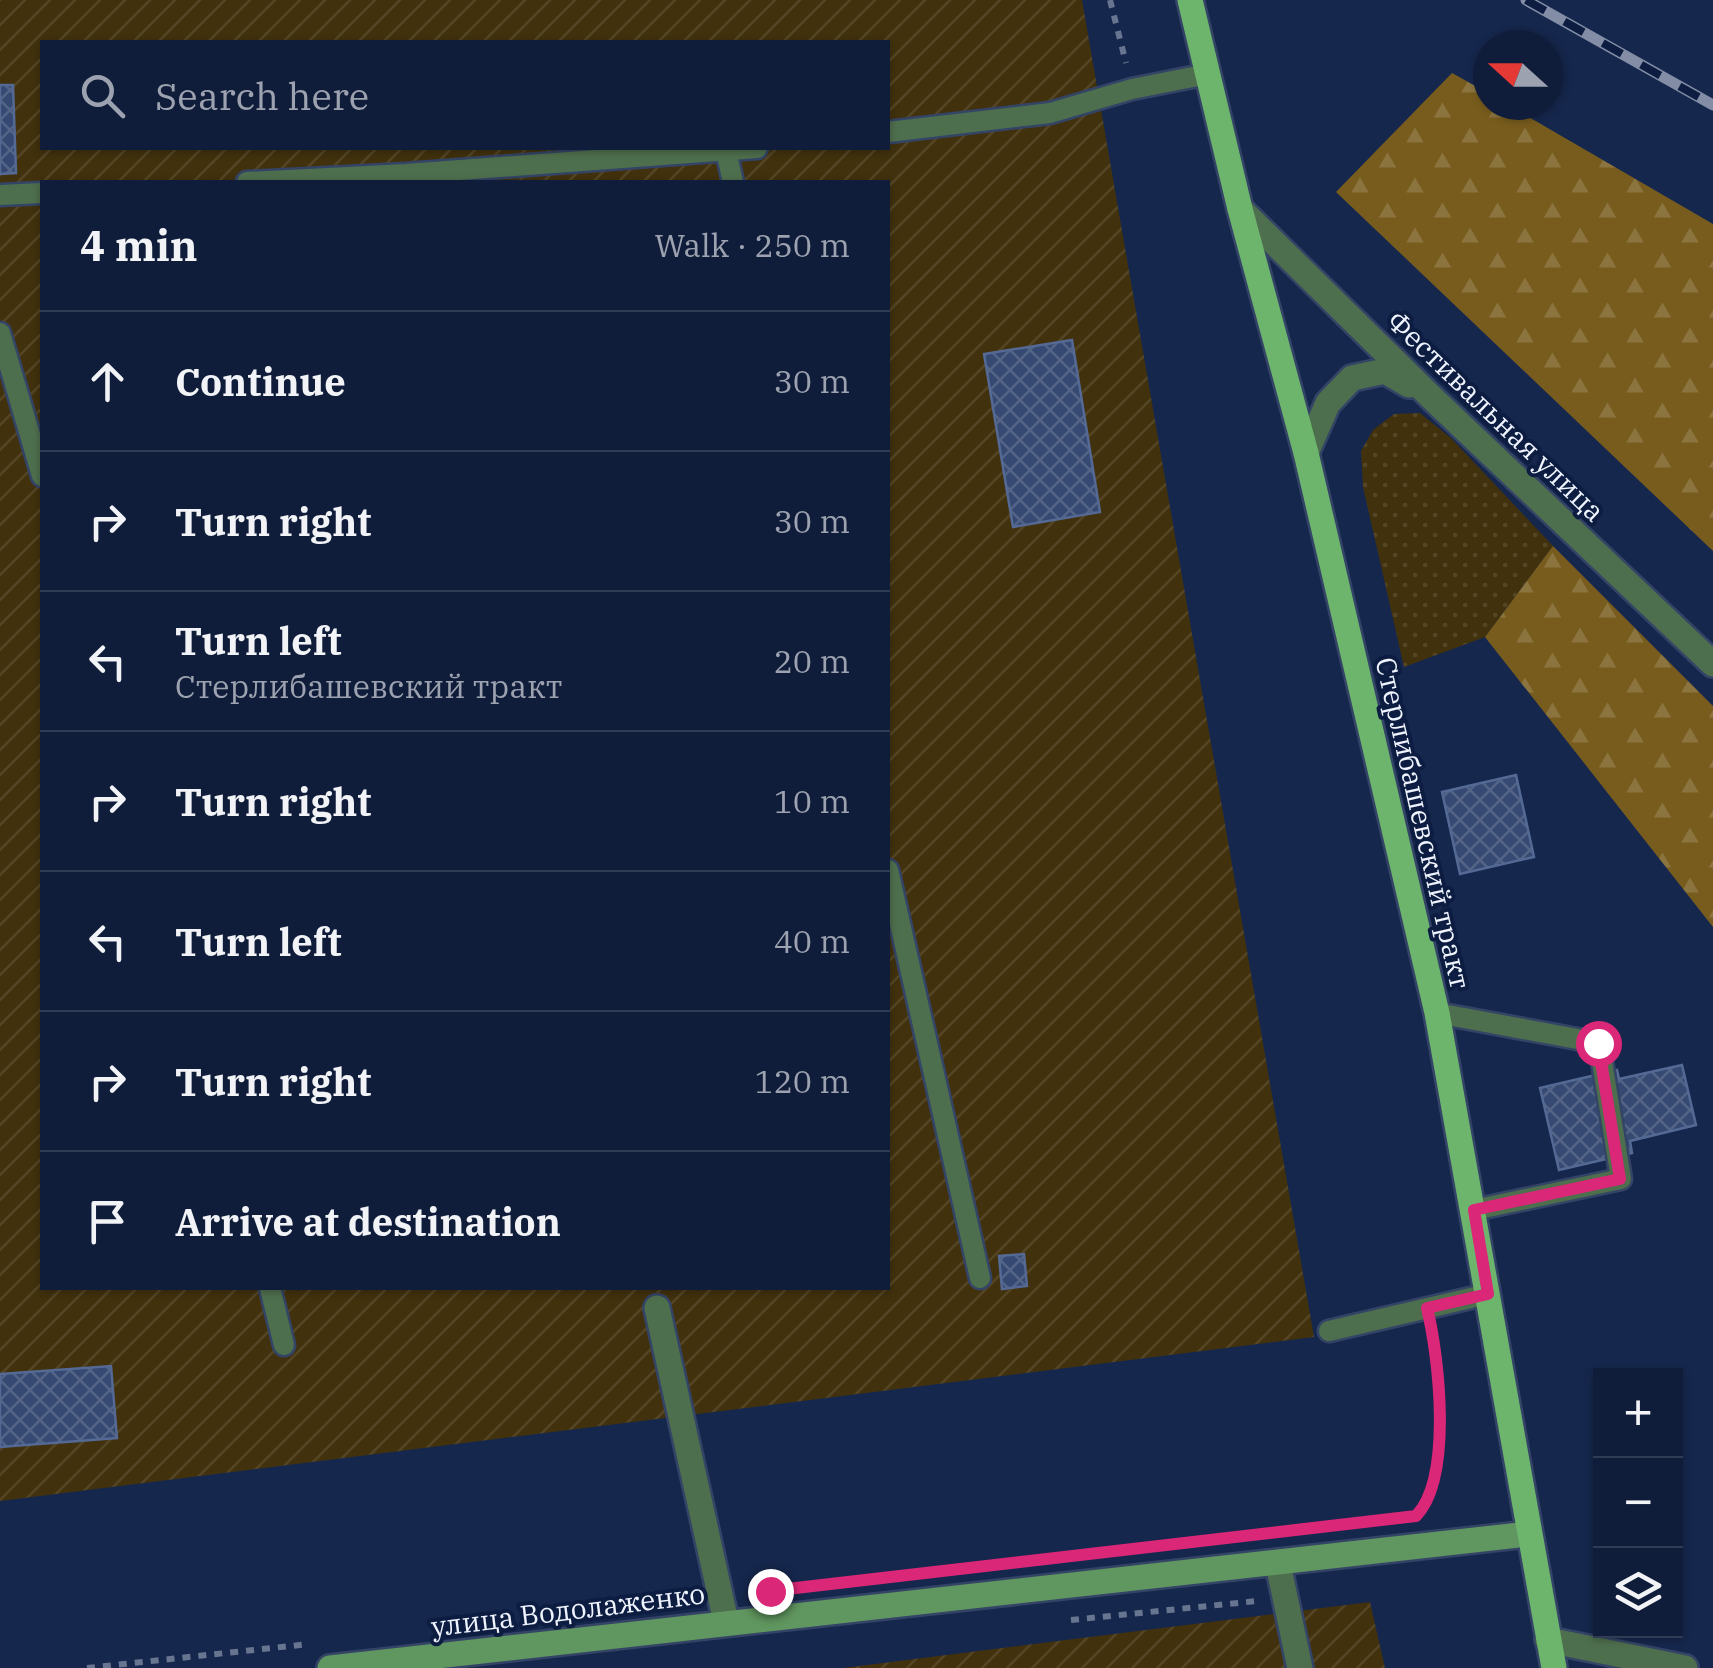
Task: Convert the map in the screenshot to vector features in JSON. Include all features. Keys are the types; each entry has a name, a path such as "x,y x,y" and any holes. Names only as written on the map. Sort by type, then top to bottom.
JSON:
{"main road":[{"name":"Стерлибашевский тракт","path":"1190,0 1240,208 1306,452 1437,1013 1554,1668"},
{"name":"улица Водолаженко","path":"327,1656 726,1622 1528,1534"}],"street":[{"name":"Фестивальная улица","path":"1240,208 1431,397 1713,664"},
{"path":"1306,452 1328,404 1352,378 1385,371 1431,397"},
{"path":"654,1298 726,1622"},
{"path":"1278,1564 1300,1668"},
{"path":"1548,1640 1685,1668"}],"lane":[{"path":"890,132 1050,114 1132,89 1208,74"},
{"path":"326,180 406,178 736,150"},
{"path":"726,151 733,180"},
{"path":"0,195 40,193"},
{"path":"0,333 40,469"},
{"path":"890,879 980,1278"},
{"path":"1437,1013 1598,1043 1620,1179 1474,1210"},
{"path":"270,1290 284,1345"},
{"path":"1329,1331 1488,1294"}],"path":[{"path":"1110,0 1132,89"},
{"path":"1397,1518 1416,1516 1424,1507 1435,1485 1441,1449 1427,1308"},
{"path":"87,1668 327,1656"}],"shaded area":[{"path":"0,0 1082,0 1314,1337 0,1501"},
{"path":"1420,413 1451,438 1553,546 1485,637 1404,667 1363,487 1361,451 1373,430 1394,414"},
{"path":"1370,1602 1385,1668 843,1668"}],"green space":[{"path":"1452,73 1473,85 1473,120 1534,120 1713,224 1713,551 1336,192"},
{"path":"1553,546 1713,706 1713,927 1485,637"}],"building":[{"path":"0,85 13,85 16,173 0,174"},
{"path":"1072,340 1100,512 1013,527 984,354"},
{"path":"1516,775 1534,857 1460,874 1442,792"},
{"path":"1682,1065 1696,1125 1630,1141 1632,1153 1559,1170 1540,1088 1617,1070 1619,1079"},
{"path":"1024,1254 1027,1286 1002,1289 999,1256"},
{"path":"111,1366 117,1438 0,1447 0,1374"}],"railway":[{"path":"1526,0 1713,105"}],"route":[{"path":"770,1591 1416,1516 1435,1485 1441,1449 1427,1308 1488,1294 1474,1210 1620,1179 1598,1043"}]}
